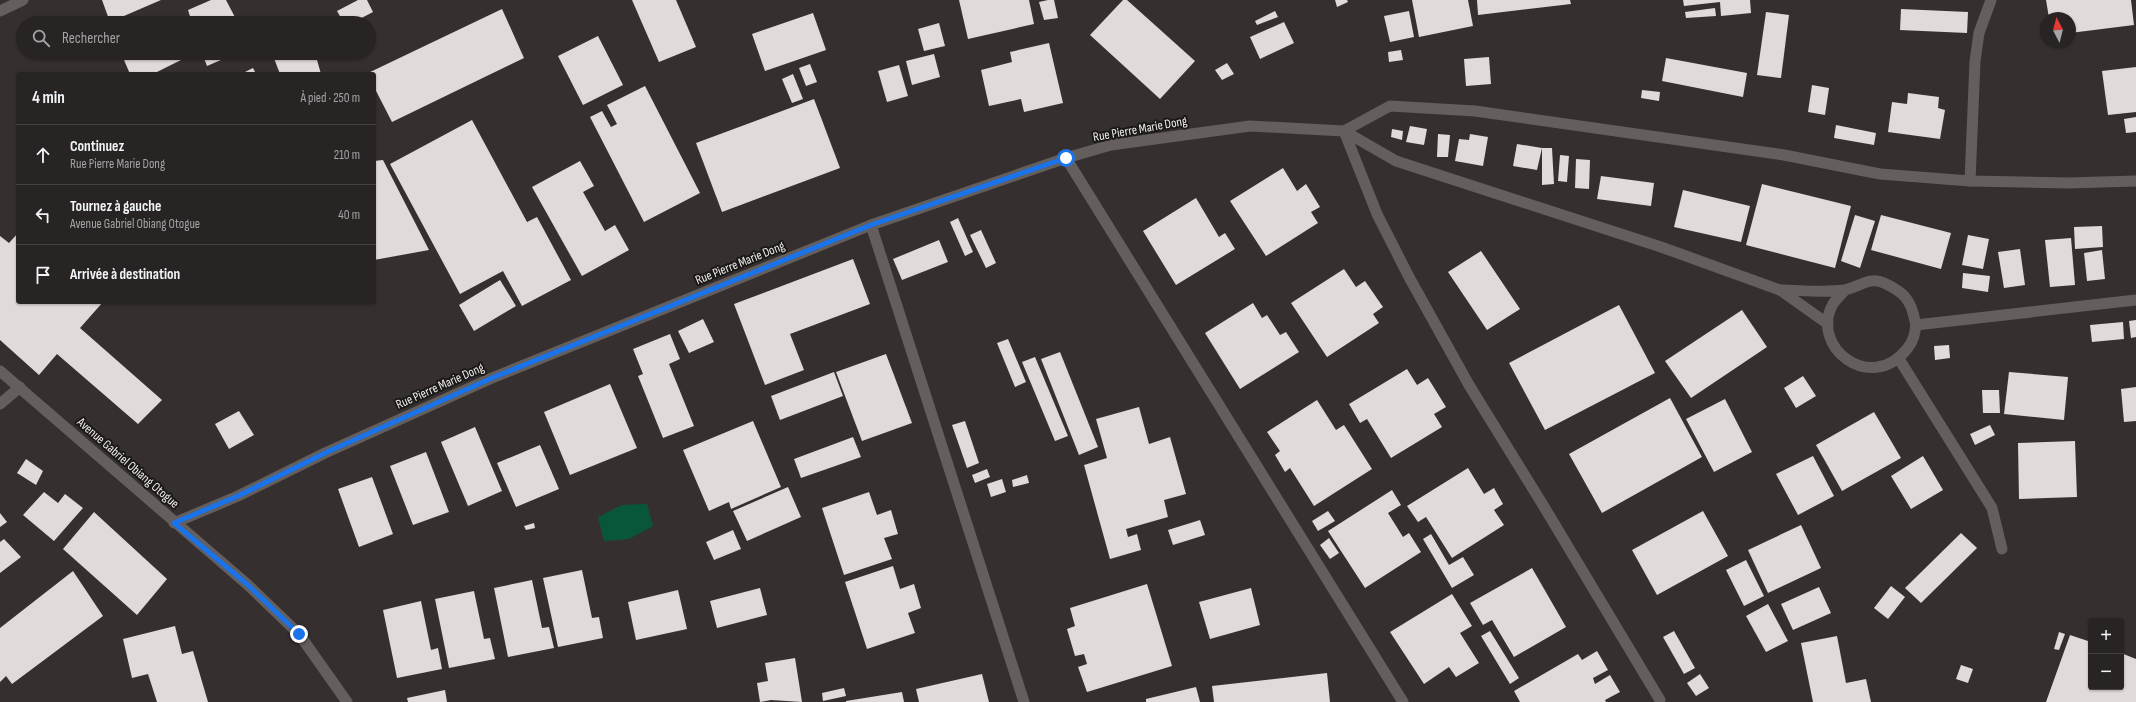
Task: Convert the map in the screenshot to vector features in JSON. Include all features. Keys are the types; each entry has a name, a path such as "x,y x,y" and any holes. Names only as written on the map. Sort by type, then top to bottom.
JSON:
{"street":[{"path":"0,11 22,0"},
{"path":"1970,181 1975,61 1979,33 1991,0"},
{"path":"1344,131 1390,106 1475,110 1784,155 1880,174 1970,181 2068,183 2136,181"},
{"name":"Rue Pierre Marie Dong","path":"174,523 238,496 325,453 492,378 871,225 1066,158 1112,146 1250,126 1344,131"},
{"path":"1344,131 1396,161 1661,247 1780,290 1828,324"},
{"path":"1344,131 1377,214 1409,277 1469,385 1660,700"},
{"path":"1066,158 1403,702"},
{"path":"871,225 1024,702"},
{"path":"1780,290 1845,290 1863,282 1882,282 1900,290 1912,306 1916,325 1912,344 1899,359 1882,367 1862,367 1844,359 1832,344 1828,324 1832,305 1845,290"},
{"path":"1916,325 2136,300"},
{"path":"1899,359 1992,508 2002,549"},
{"name":"Avenue Gabriel Obiang Otogue","path":"0,371 174,523 248,585 299,634 347,702"},
{"path":"0,404 20,387"}],"shaded area":[{"path":"647,504 653,526 629,539 604,541 598,517 622,505"}],"building":[{"path":"102,0 161,0 124,16 108,16"},
{"path":"211,0 226,0 234,16 190,16 188,10"},
{"path":"358,0 367,0 373,12 365,16 340,16 337,11"},
{"path":"632,0 676,0 696,47 659,62"},
{"path":"959,0 1029,0 1034,24 968,39"},
{"path":"1054,0 1058,18 1044,20 1039,2"},
{"path":"1123,0 1127,0 1195,61 1160,99 1090,35"},
{"path":"1335,0 1347,0 1348,2 1337,7"},
{"path":"1412,0 1468,0 1473,26 1419,37"},
{"path":"1477,0 1570,0 1571,4 1478,15"},
{"path":"1683,0 1750,0 1751,13 1721,16 1720,2 1684,6"},
{"path":"2046,0 2131,0 2134,25 2076,32 2076,12 2048,12"},
{"path":"1715,8 1716,16 1686,18 1685,12"},
{"path":"502,9 524,58 392,122 376,91 376,72 370,72"},
{"path":"1901,9 1968,12 1967,33 1900,30"},
{"path":"1275,11 1278,17 1257,25 1255,21"},
{"path":"1409,11 1414,37 1390,42 1384,16"},
{"path":"1766,12 1789,15 1781,78 1757,75"},
{"path":"813,13 826,50 765,71 752,34"},
{"path":"1284,22 1294,43 1260,59 1250,37"},
{"path":"939,23 945,46 924,51 918,29"},
{"path":"598,36 623,85 583,105 558,56"},
{"path":"1049,43 1063,103 1024,112 1021,99 989,106 981,70 1012,62 1010,52"},
{"path":"1401,50 1403,60 1389,62 1388,52"},
{"path":"934,54 940,77 912,85 906,61"},
{"path":"1489,57 1491,84 1466,86 1464,59"},
{"path":"1666,58 1747,73 1743,97 1662,81"},
{"path":"124,60 181,60 157,72 129,72"},
{"path":"205,60 221,60 207,66"},
{"path":"275,60 317,60 320,72 279,72"},
{"path":"1227,63 1234,74 1222,80 1215,70"},
{"path":"810,64 817,82 806,86 799,68"},
{"path":"899,65 908,96 887,102 878,71"},
{"path":"2136,67 2136,112 2108,115 2102,71"},
{"path":"253,68 255,72 245,72"},
{"path":"793,74 803,99 792,103 782,79"},
{"path":"1812,85 1829,88 1825,115 1808,112"},
{"path":"645,86 700,193 644,222 590,117 602,111 611,127 617,124 607,105"},
{"path":"1642,90 1660,92 1659,101 1641,98"},
{"path":"1908,93 1939,97 1938,108 1945,110 1940,139 1888,132 1892,102 1907,104"},
{"path":"814,99 840,168 722,212 696,143"},
{"path":"2136,117 2136,132 2126,133 2124,119"},
{"path":"472,120 527,222 537,217 571,280 522,306 503,271 460,294 390,164"},
{"path":"1836,125 1876,133 1874,145 1834,138"},
{"path":"1410,126 1427,129 1424,145 1406,142"},
{"path":"1392,129 1403,131 1402,140 1391,137"},
{"path":"1438,134 1450,135 1448,157 1437,157"},
{"path":"1470,134 1488,137 1483,166 1455,161 1459,139 1469,140"},
{"path":"1517,144 1542,148 1537,170 1513,166"},
{"path":"1542,148 1552,148 1554,184 1542,185"},
{"path":"1560,155 1569,156 1567,182 1558,181"},
{"path":"1576,159 1590,160 1589,189 1575,188"},
{"path":"383,160 429,250 376,260 376,161"},
{"path":"580,161 594,186 583,192 605,231 615,225 629,250 582,276 532,187"},
{"path":"1283,168 1297,191 1306,184 1320,207 1311,212 1318,223 1266,256 1230,201"},
{"path":"1601,176 1654,183 1651,206 1597,199"},
{"path":"1762,184 1851,206 1835,268 1746,245"},
{"path":"1683,190 1750,206 1741,242 1674,227"},
{"path":"1196,198 1219,237 1225,233 1235,249 1176,285 1143,231"},
{"path":"1855,215 1875,221 1860,268 1841,261"},
{"path":"1881,215 1951,233 1941,269 1871,250"},
{"path":"958,218 973,252 965,256 950,222"},
{"path":"2102,226 2103,247 2075,249 2074,227"},
{"path":"981,230 996,263 986,268 970,235"},
{"path":"16,235 16,304 101,304 80,328 162,400 138,424 57,354 39,375 0,340 0,236 9,243"},
{"path":"1968,235 1989,239 1983,269 1962,265"},
{"path":"2071,238 2075,285 2050,287 2045,240"},
{"path":"939,240 948,262 902,280 893,259"},
{"path":"2020,249 2025,285 2004,288 1998,252"},
{"path":"2102,250 2105,279 2087,281 2084,253"},
{"path":"1481,251 1520,309 1487,330 1448,272"},
{"path":"853,259 870,304 790,334 804,370 765,385 734,304"},
{"path":"1344,269 1356,287 1365,281 1383,307 1373,314 1379,323 1327,357 1291,303"},
{"path":"1963,273 1990,276 1988,292 1962,288"},
{"path":"500,280 516,306 474,331 459,305"},
{"path":"1253,303 1262,318 1267,315 1280,335 1286,332 1299,352 1240,389 1205,333"},
{"path":"1619,305 1655,373 1545,430 1509,363"},
{"path":"1742,310 1767,347 1691,398 1665,361"},
{"path":"703,319 714,342 689,353 678,331"},
{"path":"2136,320 2136,337 2131,338 2129,321"},
{"path":"2123,322 2124,339 2092,342 2090,325"},
{"path":"670,334 680,359 669,364 694,426 663,438 638,376 643,374 633,349"},
{"path":"1008,339 1026,382 1015,387 997,343"},
{"path":"1949,345 1950,358 1935,360 1934,346"},
{"path":"1060,352 1098,447 1079,455 1041,359"},
{"path":"886,354 912,423 862,441 836,372"},
{"path":"1035,357 1068,436 1055,441 1022,362"},
{"path":"1407,369 1417,385 1428,378 1446,407 1434,414 1442,427 1391,458 1367,419 1360,423 1349,404"},
{"path":"834,372 843,396 780,420 771,396"},
{"path":"2009,372 2068,377 2064,420 2004,414"},
{"path":"1803,376 1816,396 1796,408 1784,388"},
{"path":"610,384 637,448 570,475 544,412"},
{"path":"2136,387 2136,421 2124,422 2121,389"},
{"path":"1982,390 1999,390 2000,413 1983,413"},
{"path":"1670,398 1702,457 1602,513 1569,454"},
{"path":"1725,399 1752,452 1714,472 1686,419"},
{"path":"1317,400 1336,430 1344,425 1372,469 1314,506 1290,468 1285,472 1275,455 1280,451 1267,432"},
{"path":"1139,407 1149,444 1170,437 1186,494 1164,500 1168,517 1126,529 1128,537 1137,534 1141,550 1110,559 1084,465 1107,458 1096,419"},
{"path":"239,411 254,435 229,449 215,424"},
{"path":"1874,412 1901,458 1842,491 1816,445"},
{"path":"753,421 781,487 731,509 729,502 709,511 683,450"},
{"path":"965,421 979,463 967,468 952,425"},
{"path":"1990,425 1995,435 1975,445 1970,434"},
{"path":"475,427 502,491 468,506 441,442"},
{"path":"853,437 861,457 801,478 794,459"},
{"path":"2075,441 2077,497 2019,499 2018,443"},
{"path":"540,445 559,489 516,507 497,463"},
{"path":"426,452 449,512 413,525 390,466"},
{"path":"1813,456 1834,496 1798,515 1776,474"},
{"path":"1923,456 1943,490 1911,509 1891,476"},
{"path":"26,459 43,471 36,485 17,473"},
{"path":"1468,468 1484,494 1494,488 1503,504 1494,510 1504,525 1452,558 1426,517 1418,522 1407,506"},
{"path":"987,469 990,477 975,483 972,475"},
{"path":"1027,475 1029,483 1013,487 1012,480"},
{"path":"372,477 393,534 359,547 338,489"},
{"path":"1002,479 1006,492 991,497 987,484"},
{"path":"788,487 801,517 747,541 733,511"},
{"path":"1392,490 1401,505 1388,513 1403,537 1409,533 1421,552 1365,588 1328,531"},
{"path":"44,492 58,503 65,494 83,508 54,541 23,515"},
{"path":"869,492 877,515 891,510 898,534 884,538 892,559 844,575 822,508"},
{"path":"1328,511 1335,521 1318,531 1312,521"},
{"path":"1703,511 1728,556 1657,595 1632,550"},
{"path":"94,512 167,579 137,615 63,549"},
{"path":"0,513 7,522 0,527"},
{"path":"1200,520 1205,535 1173,545 1168,530"},
{"path":"534,523 535,528 526,530 524,526"},
{"path":"1801,525 1821,568 1768,593 1748,550"},
{"path":"733,530 741,549 714,560 706,542"},
{"path":"1961,533 1977,548 1921,603 1905,588"},
{"path":"1431,534 1449,565 1463,557 1474,575 1452,588 1423,539"},
{"path":"1329,538 1339,553 1330,559 1320,545"},
{"path":"4,539 21,557 0,573 0,542"},
{"path":"1746,560 1764,596 1744,606 1726,570"},
{"path":"893,566 900,589 914,584 921,608 908,613 915,633 867,649 845,582"},
{"path":"1532,568 1566,627 1514,657 1492,620 1483,625 1470,603"},
{"path":"582,570 592,618 599,617 603,638 558,647 543,578"},
{"path":"73,571 103,616 12,684 6,676 0,682 0,628"},
{"path":"532,580 542,628 549,627 554,648 508,657 494,588"},
{"path":"1147,584 1172,666 1087,692 1078,667 1087,664 1084,654 1075,656 1067,629 1075,626 1070,608"},
{"path":"1891,586 1905,597 1888,619 1874,608"},
{"path":"1819,587 1831,613 1793,630 1781,604"},
{"path":"760,588 767,615 717,628 710,601"},
{"path":"1251,588 1260,625 1210,639 1199,602"},
{"path":"678,590 687,629 636,640 628,602"},
{"path":"474,591 484,639 490,638 495,659 449,668 435,599"},
{"path":"1452,594 1472,626 1460,633 1479,663 1456,677 1449,667 1424,684 1390,632"},
{"path":"421,601 431,650 438,648 442,669 397,678 383,610"},
{"path":"1768,604 1788,641 1766,652 1746,616"},
{"path":"175,626 182,654 193,651 208,702 157,702 148,674 132,678 123,639"},
{"path":"1490,631 1519,678 1510,684 1481,636"},
{"path":"1674,631 1695,668 1684,674 1663,637"},
{"path":"2059,632 2065,634 2059,650 2054,649"},
{"path":"2070,635 2088,641 2088,690 2124,690 2124,654 2136,659 2136,702 2046,702"},
{"path":"1837,636 1846,683 1866,679 1871,702 1813,702 1801,643"},
{"path":"1597,651 1608,670 1593,678 1595,684 1610,675 1620,692 1605,700 1606,702 1520,702 1514,691 1578,654 1582,660"},
{"path":"795,658 802,702 771,700 760,702 757,683 768,681 765,663"},
{"path":"1961,665 1973,669 1968,683 1956,679"},
{"path":"1327,673 1330,702 1214,702 1212,686"},
{"path":"982,674 989,702 919,702 916,689"},
{"path":"1700,674 1709,688 1696,696 1687,683"},
{"path":"1196,687 1200,702 1146,702 1146,699"},
{"path":"844,688 846,696 823,701 822,693"},
{"path":"445,690 447,702 408,702 407,698"},
{"path":"902,692 904,702 846,702 846,701"}],"route":[{"path":"299,634 248,585 174,523 238,496 325,453 492,378 871,225 1066,158"}]}
